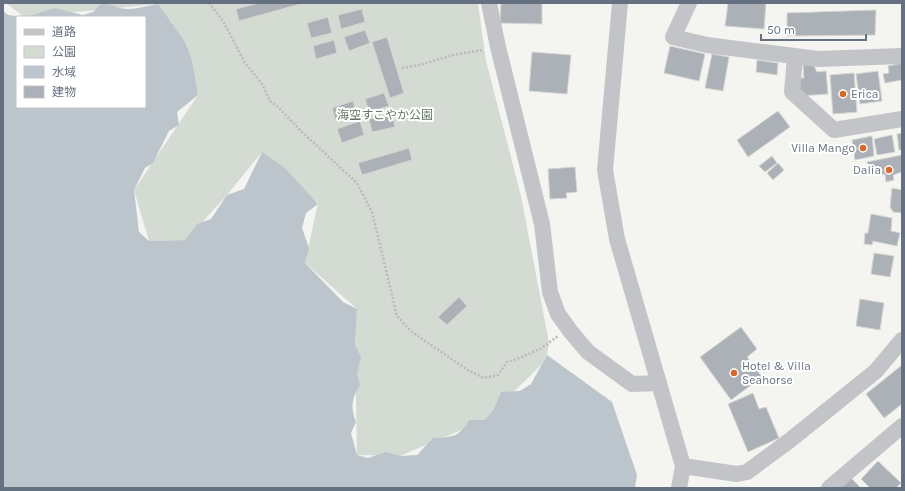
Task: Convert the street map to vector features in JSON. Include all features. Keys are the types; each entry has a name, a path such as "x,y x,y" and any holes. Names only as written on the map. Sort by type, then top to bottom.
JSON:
{"street":[{"path":"489,3 498,47 542,224 550,292 558,314 588,352 632,384 659,384"},
{"path":"620,3 605,170 617,239 683,466 679,488"},
{"path":"688,3 672,37 707,45 818,59 902,56"},
{"path":"795,57 792,92 834,130 902,119"},
{"path":"683,466 737,474 747,472 789,441 876,371 902,340"},
{"path":"829,488 902,426"}],"path":[{"path":"209,3 223,21 245,62 262,84 270,101 357,183 372,212 397,316 412,332 466,369 484,378 498,375 506,362 542,348 569,329"},
{"path":"402,68 420,65 453,55 498,47"}],"green space":[{"name":"海空すこやか公園","path":"6,3 478,3 486,61 521,196 549,343 547,355 541,365 485,420 400,456 357,455 355,345 357,309 305,263 318,203 262,152 227,195 186,240 149,241 134,190 198,95 158,4 23,16"}],"water":[{"path":"102,3 125,9 158,4 185,42 192,61 198,95 177,112 179,125 169,131 153,163 145,168 134,190 139,232 149,241 185,240 197,224 211,219 227,195 244,189 262,152 285,168 318,204 306,213 302,228 309,248 305,263 343,302 357,309 355,345 361,357 357,374 360,385 355,394 353,403 353,412 356,422 351,433 357,455 368,458 386,452 400,456 417,455 433,438 450,437 458,433 469,420 485,420 494,409 501,392 520,391 531,384 547,355 612,402 637,475 635,488 3,488 3,11 8,15 16,16 16,108 146,108 146,16 29,16 54,8 83,15 93,12"}],"building":[{"path":"259,3 304,3 239,21 236,9"},
{"path":"501,3 542,3 542,24 500,23"},
{"path":"728,3 766,3 764,29 725,26"},
{"path":"362,9 365,22 341,29 338,15"},
{"path":"876,10 875,35 787,36 787,13"},
{"path":"328,17 332,33 311,38 307,23"},
{"path":"365,30 370,43 349,51 344,37"},
{"path":"387,37 404,93 390,98 372,42"},
{"path":"334,40 337,53 316,59 313,46"},
{"path":"670,46 705,54 699,81 664,73"},
{"path":"532,52 571,55 567,94 529,91"},
{"path":"712,54 729,57 723,91 705,88"},
{"path":"757,60 778,63 777,75 756,72"},
{"path":"902,63 902,80 885,83 883,74 889,73 888,66"},
{"path":"813,64 817,72 826,71 828,94 799,96 798,78 804,78 803,65"},
{"path":"878,71 882,101 860,104 856,74"},
{"name":"Erica","path":"854,73 857,112 833,114 830,75"},
{"path":"384,93 389,106 369,112 365,99"},
{"path":"353,101 357,115 336,122 332,108"},
{"path":"778,111 790,127 748,157 737,140"},
{"path":"393,114 395,127 372,132 369,119"},
{"path":"360,121 364,135 342,143 337,129"},
{"path":"902,133 902,150 899,150 897,134"},
{"path":"892,135 895,152 877,155 874,139"},
{"name":"Villa Mango","path":"872,136 874,156 855,160 852,140"},
{"path":"409,148 412,160 362,175 358,163"},
{"name":"Dalia","path":"902,155 902,172 893,175 894,180 886,182 885,174 877,175 876,167 868,168 867,162"},
{"path":"772,156 777,163 765,172 759,166"},
{"path":"778,163 784,170 773,180 767,173"},
{"path":"575,167 577,192 566,193 567,198 550,199 548,169"},
{"path":"892,188 902,190 902,213 893,212 890,207"},
{"path":"871,214 892,218 891,231 900,233 897,246 873,241 872,245 864,244 865,233 868,233"},
{"path":"874,253 894,256 890,277 871,274"},
{"path":"459,297 467,306 447,325 438,317"},
{"path":"860,299 884,303 880,330 856,326"},
{"path":"741,327 757,349 747,357 762,377 731,400 700,357"},
{"path":"902,365 902,404 884,418 866,394"},
{"path":"753,393 759,409 766,407 779,438 748,452 728,404"},
{"path":"878,461 901,483 896,488 870,488 861,479"},
{"path":"851,478 861,488 840,488"}],"place":[{"name":"Erica","path":"843,94"},
{"name":"Villa Mango","path":"863,148"},
{"name":"Dalia","path":"889,170"},
{"name":"Hotel & Villa Seahorse","path":"734,373"}]}
